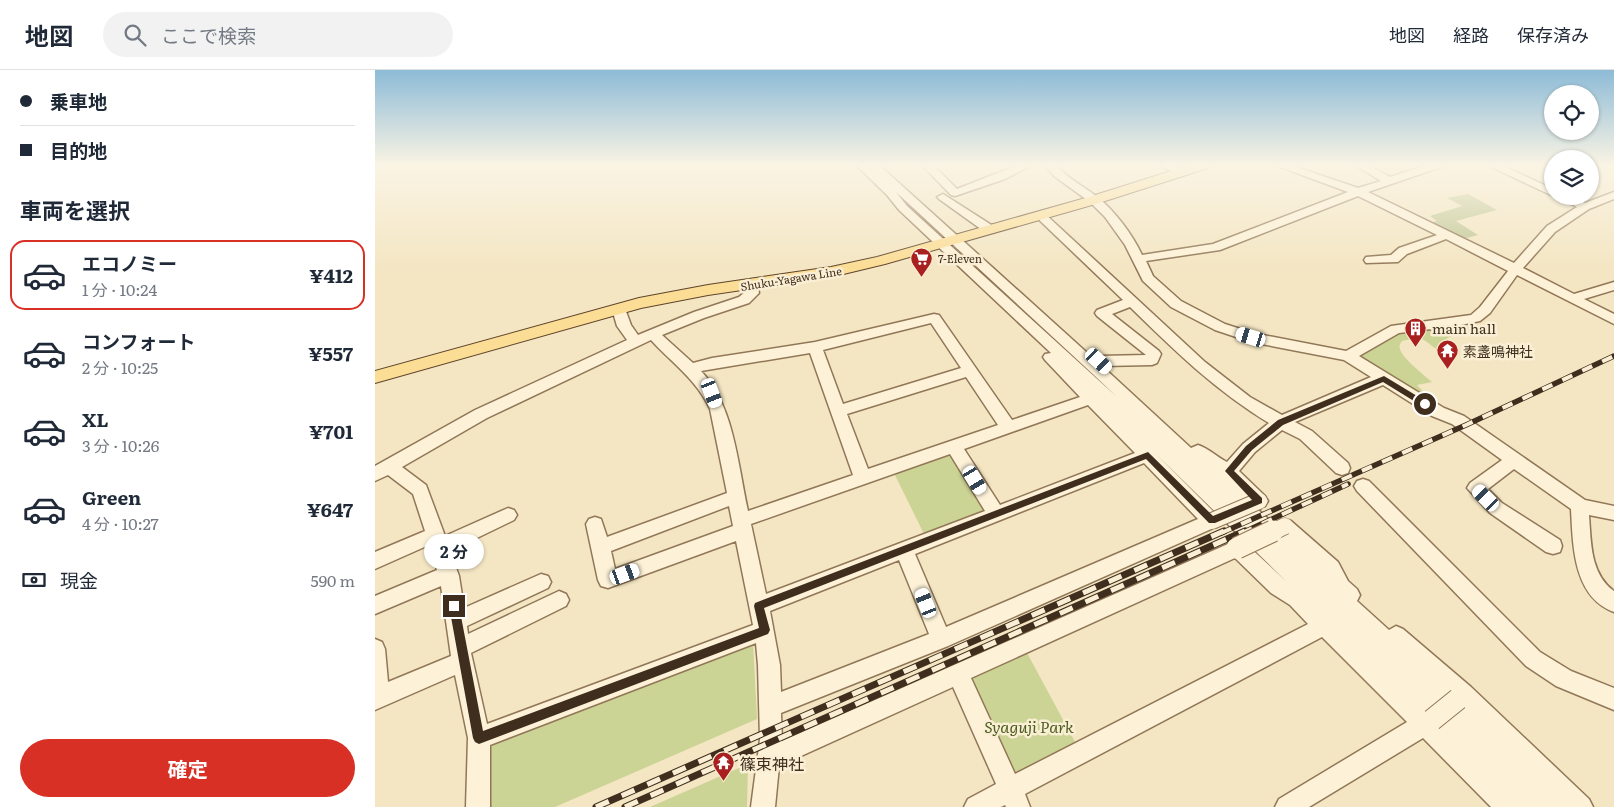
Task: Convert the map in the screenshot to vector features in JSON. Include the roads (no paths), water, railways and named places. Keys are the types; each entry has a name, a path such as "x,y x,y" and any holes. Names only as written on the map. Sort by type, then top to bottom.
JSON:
{"main road":[{"name":"Shuku-Yagawa Line","path":"375,377 619,308 669,297 841,270 1094,200"}],"street":[{"path":"896,199 903,208 948,241 1563,807"},
{"path":"1138,258 1216,247 1339,199"},
{"path":"1373,199 1614,320"},
{"path":"1348,356 1396,330 1475,318 1485,310 1515,270 1551,229 1585,207 1603,199"},
{"path":"935,200 948,241"},
{"path":"935,200 989,230"},
{"path":"1094,200 1118,226 1148,278 1176,304 1220,328 1251,337 1348,356 1438,412 1458,420 1580,506 1614,514"},
{"path":"1580,205 1585,207"},
{"path":"1040,215 1200,366 1245,401 1306,435 1341,468"},
{"path":"1370,260 1394,259 1403,252 1447,235"},
{"path":"382,470 481,414 653,334 699,315 744,300 752,293 752,284"},
{"path":"1572,299 1614,286"},
{"path":"1099,361 1152,360 1154,354 1102,313 1131,302"},
{"path":"619,308 624,326 637,342"},
{"path":"769,707 941,639 1259,501 1229,471 1209,461 1071,333 1025,312"},
{"path":"1025,312 1034,340 1212,520"},
{"path":"1025,312 1091,381 1533,807"},
{"path":"691,370 722,361 815,347 933,318 1009,428"},
{"path":"653,334 712,393 718,408 765,630 769,665 771,739 763,807"},
{"path":"815,347 862,477"},
{"path":"839,411 969,371"},
{"path":"1229,471 1249,448 1281,422 1384,378"},
{"path":"595,524 608,580 862,477 1009,428 1090,398"},
{"path":"954,446 996,514"},
{"path":"759,606 1148,455"},
{"path":"1514,460 1476,488 1496,508 1553,546"},
{"path":"382,470 420,490 448,574 479,738 478,807"},
{"path":"1363,486 1533,659 1564,679 1614,699"},
{"path":"601,547 737,496"},
{"path":"1580,506 1584,561 1587,571 1599,592 1614,603"},
{"path":"375,561 508,515"},
{"path":"769,759 1285,526 1331,568 1341,587 1581,807"},
{"path":"1237,548 1278,587 1297,599 1428,723 1508,807"},
{"path":"904,550 941,639"},
{"path":"375,605 448,574"},
{"path":"456,620 541,582"},
{"path":"375,650 377,698 462,654 559,600"},
{"path":"976,807 1014,798 1324,626"},
{"path":"479,738 765,630"},
{"path":"959,674 1014,798"},
{"path":"1287,807 1428,723 1461,697"}],"railway":[{"path":"1221,533 1466,425 1614,356"},
{"path":"1242,533 1348,484"},
{"path":"596,807 1224,531"},
{"path":"625,807 1245,531"}],"place":[{"name":"7-Eleven","path":"922,277"},
{"name":"main hall","path":"1416,347"},
{"name":"素盞鳴神社","path":"1447,370"},
{"name":"篠束神社","path":"724,782"}],"park label":[{"name":"Syaguji Park","path":"1029,726"}]}
